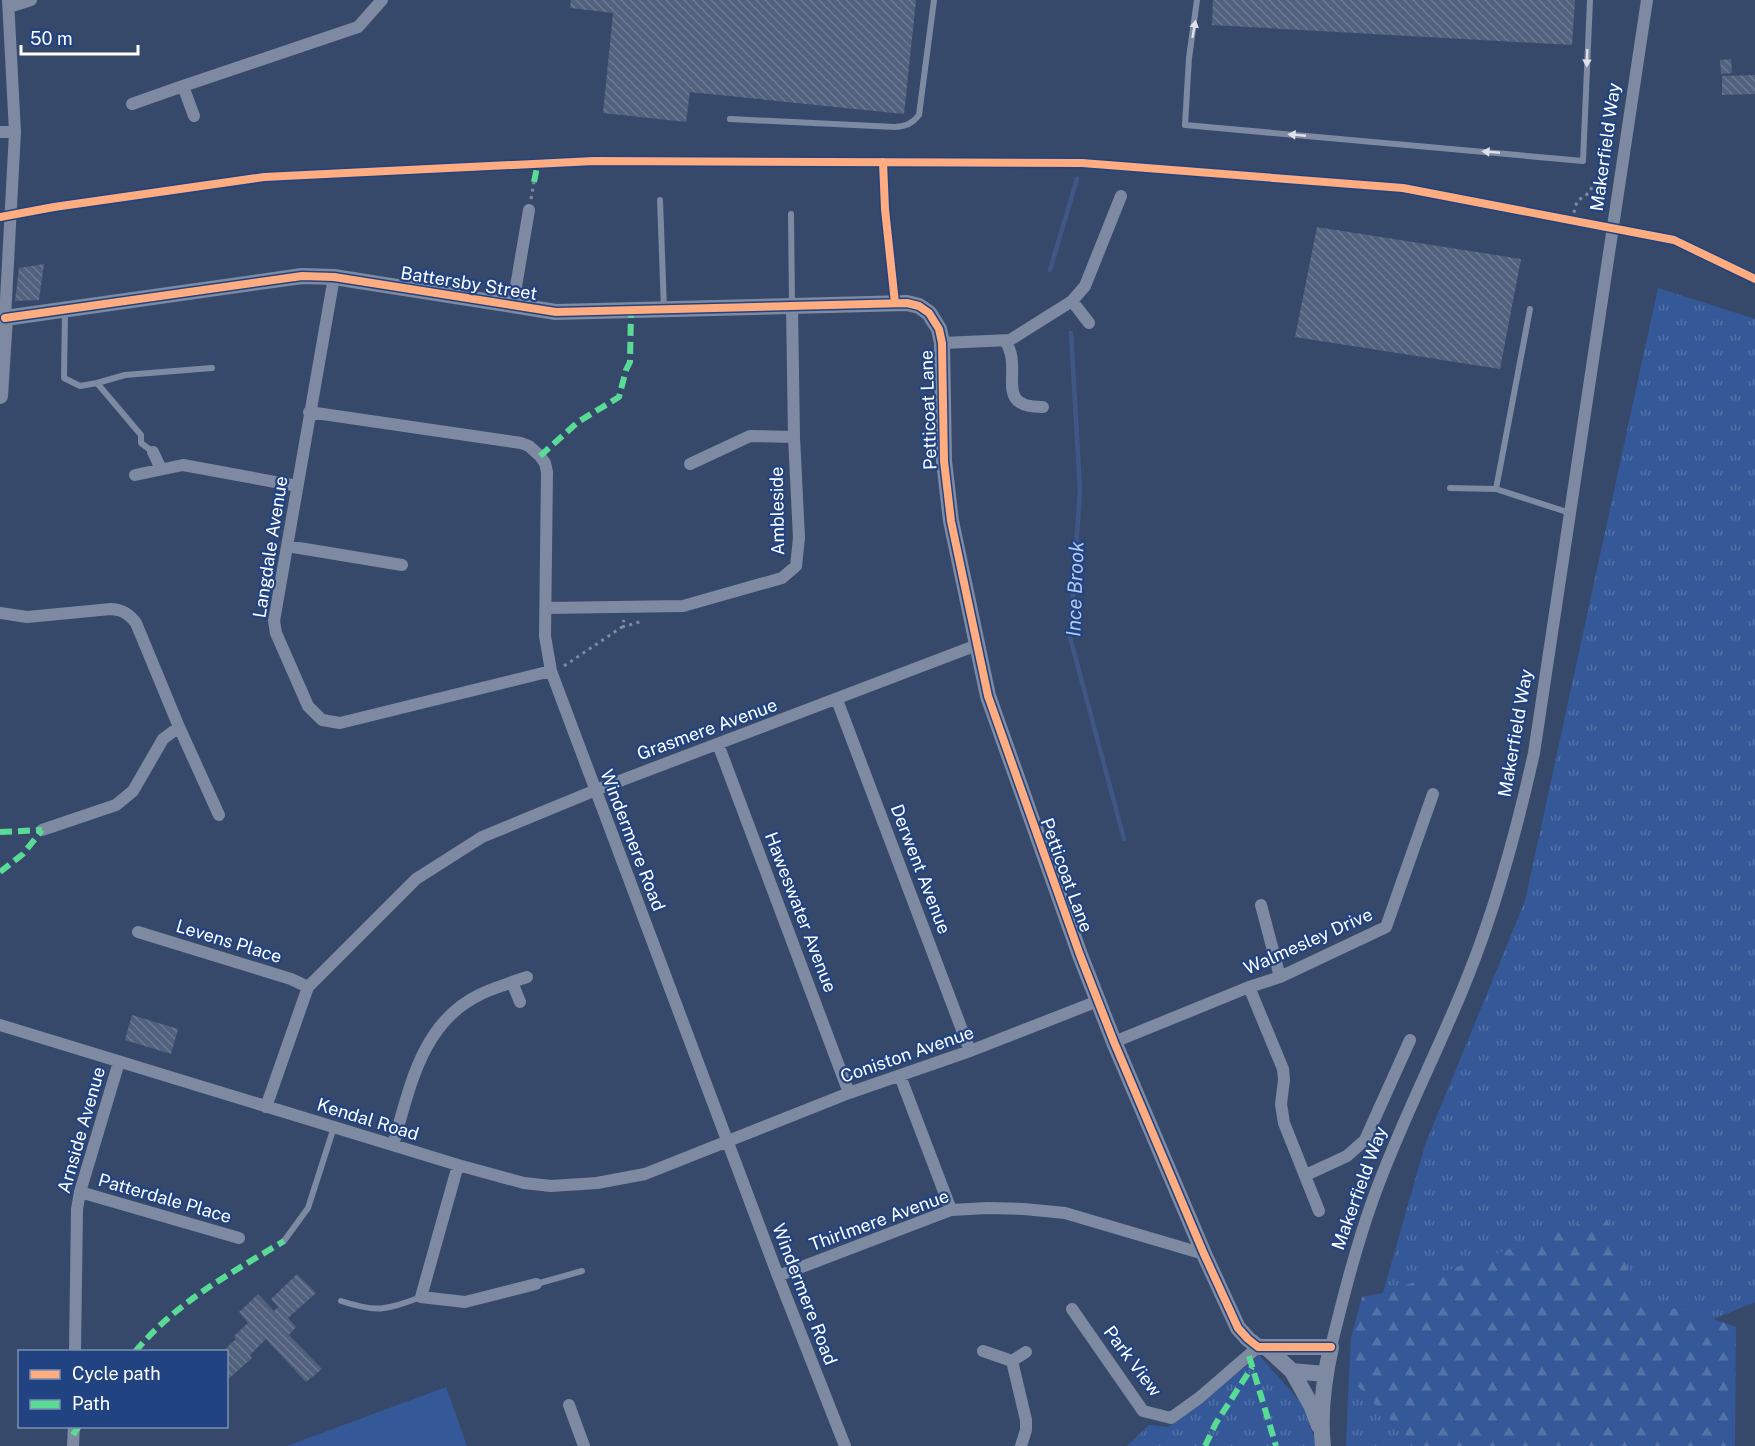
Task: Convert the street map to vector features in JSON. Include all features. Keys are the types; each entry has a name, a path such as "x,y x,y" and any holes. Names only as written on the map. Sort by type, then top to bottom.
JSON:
{"street":[{"path":"0,396 15,132 9,4 31,0"},
{"path":"132,104 358,27 382,0"},
{"name":"Makerfield Way","path":"1322,1438 1325,1374 1354,1257 1396,1140 1468,976 1492,912 1516,832 1534,753 1647,0"},
{"path":"183,86 194,116"},
{"path":"0,132 15,132"},
{"path":"942,344 1010,340 1071,301 1085,286 1121,196"},
{"name":"Battersby Street","path":"513,304 529,210"},
{"name":"Battersby Street","path":"5,318 302,276 333,277 556,312 907,303 919,306 929,313"},
{"name":"Langdale Avenue","path":"333,277 275,610 276,633 308,706 322,720 340,723 551,670"},
{"path":"1071,301 1089,323"},
{"name":"Ambleside","path":"546,608 683,606 782,578 796,566 799,538 794,437 792,306"},
{"name":"Petticoat Lane","path":"929,313 935,320 942,344 944,461 951,521 988,696 1003,741 1114,1042 1204,1254 1238,1328 1248,1340 1263,1347 1292,1371 1311,1405 1322,1438"},
{"path":"1005,341 1012,350 1011,392 1015,400 1026,407 1043,407"},
{"name":"Windermere Road","path":"309,412 521,443 536,450 545,463 547,472 545,636 551,670 778,1276 845,1446"},
{"path":"690,464 750,436 794,437"},
{"path":"153,452 161,469"},
{"path":"135,475 183,465 297,486"},
{"path":"287,546 402,565"},
{"path":"0,613 27,617 111,609 121,610 130,616 136,623 219,815"},
{"name":"Grasmere Avenue","path":"266,1107 308,987 416,879 482,837 596,790 977,645"},
{"name":"Derwent Avenue","path":"837,700 970,1051"},
{"path":"42,830 116,805 125,799 133,791 163,739 179,727"},
{"name":"Haweswater Avenue","path":"718,744 849,1093"},
{"name":"Walmesley Drive","path":"1114,1042 1249,987 1280,977 1386,927 1433,794"},
{"path":"1261,905 1280,977"},
{"name":"Levens Place","path":"138,932 291,979 308,987"},
{"path":"393,1145 419,1059 431,1037 446,1019 463,1005 481,994 527,977"},
{"path":"512,982 520,1002"},
{"path":"1249,987 1283,1069 1281,1104 1284,1123 1319,1211"},
{"name":"Coniston Avenue","path":"728,1143 849,1093 970,1051 1098,1001"},
{"name":"Kendal Road","path":"0,1025 458,1165 524,1183 551,1186 597,1183 645,1174 728,1143"},
{"path":"1306,1175 1347,1156 1365,1140 1410,1040"},
{"name":"Arnside Avenue","path":"75,1350 77,1209 119,1062"},
{"path":"900,1076 951,1210"},
{"path":"458,1165 421,1297 465,1302 536,1284"},
{"name":"Patterdale Place","path":"80,1192 239,1238"},
{"name":"Thirlmere Avenue","path":"778,1276 951,1210 1015,1209 1065,1213 1204,1254"},
{"name":"Park View","path":"1072,1309 1143,1411 1171,1418 1263,1347"},
{"path":"1263,1347 1331,1347"},
{"path":"983,1351 1012,1361 1026,1353"},
{"path":"1012,1361 1026,1420 1026,1430 1020,1446"},
{"path":"1292,1371 1325,1374"},
{"path":"570,1405 584,1446"},
{"path":"73,1446 74,1428"}],"lane":[{"path":"730,118 896,127 914,122 919,115 934,0"},
{"path":"1197,0 1189,58 1185,125 1583,161 1590,0"},
{"path":"660,200 664,309"},
{"path":"791,214 792,306"},
{"path":"65,309 64,378 80,387 125,375 212,368"},
{"path":"1496,489 1530,309"},
{"path":"97,383 141,435 141,442 153,452"},
{"path":"1450,488 1496,489 1571,514"},
{"path":"284,1241 308,1208 334,1126"},
{"path":"536,1284 582,1271"},
{"path":"341,1300 364,1309 387,1309 421,1297"}],"path":[{"path":"1572,220 1577,201 1591,191 1597,177 1606,170 1621,172"},
{"path":"551,670 567,665 622,627 627,607"}],"green space":[{"path":"1658,288 1755,319 1755,1302 1714,1319 1640,1299 1383,1293 1425,1145 1525,901"},
{"path":"1605,1215 1640,1299 1736,1327 1735,1446 1419,1446 1403,1434 1349,1377 1351,1338 1362,1297 1383,1293"},
{"path":"1259,1355 1303,1405 1317,1446 1127,1446 1149,1425 1168,1427 1201,1404"},
{"path":"1349,1377 1403,1434 1419,1446 1346,1446"},
{"path":"446,1387 467,1446 287,1446"}],"building":[{"path":"571,0 916,0 904,114 690,92 686,122 603,113 613,13 570,8"},
{"path":"1213,0 1575,0 1572,45 1212,25"},
{"path":"1731,59 1732,73 1721,74 1720,60"},
{"path":"1755,75 1755,94 1722,95 1722,76"},
{"path":"1317,227 1521,259 1500,369 1295,337"},
{"path":"44,264 39,300 15,301 19,268"},
{"path":"132,1015 178,1029 171,1054 125,1040"},
{"path":"297,1274 316,1293 288,1318 296,1327 289,1335 322,1369 306,1382 266,1339 250,1355 252,1358 228,1379 228,1350 224,1350 236,1339 234,1336 248,1323 239,1312 258,1294 274,1311 278,1307 271,1299"}],"waterway":[{"name":"Ince Brook","path":"1050,270 1077,179"},
{"name":"Ince Brook","path":"1071,333 1080,490 1070,637 1124,839"}],"marked path":[{"path":"534,182 537,167"},
{"path":"540,456 578,422 619,397 630,362 631,310"},
{"path":"0,832 42,830"},
{"path":"0,872 23,854 42,830"},
{"path":"137,1350 168,1318 186,1304 224,1277 284,1241"},
{"path":"1249,1356 1276,1446"},
{"path":"1205,1446 1216,1423 1252,1367"},
{"path":"73,1435 78,1428"}],"cycle path":[{"path":"0,217 264,177 594,161 1082,163 1403,188 1674,240 1755,279"},
{"path":"883,162 885,209 895,303"},
{"path":"5,318 302,276 334,277 556,312 907,303 919,306 929,313 939,329 942,343 944,461 951,521 988,696 1080,955 1114,1042 1238,1328 1258,1347 1331,1347"}]}
